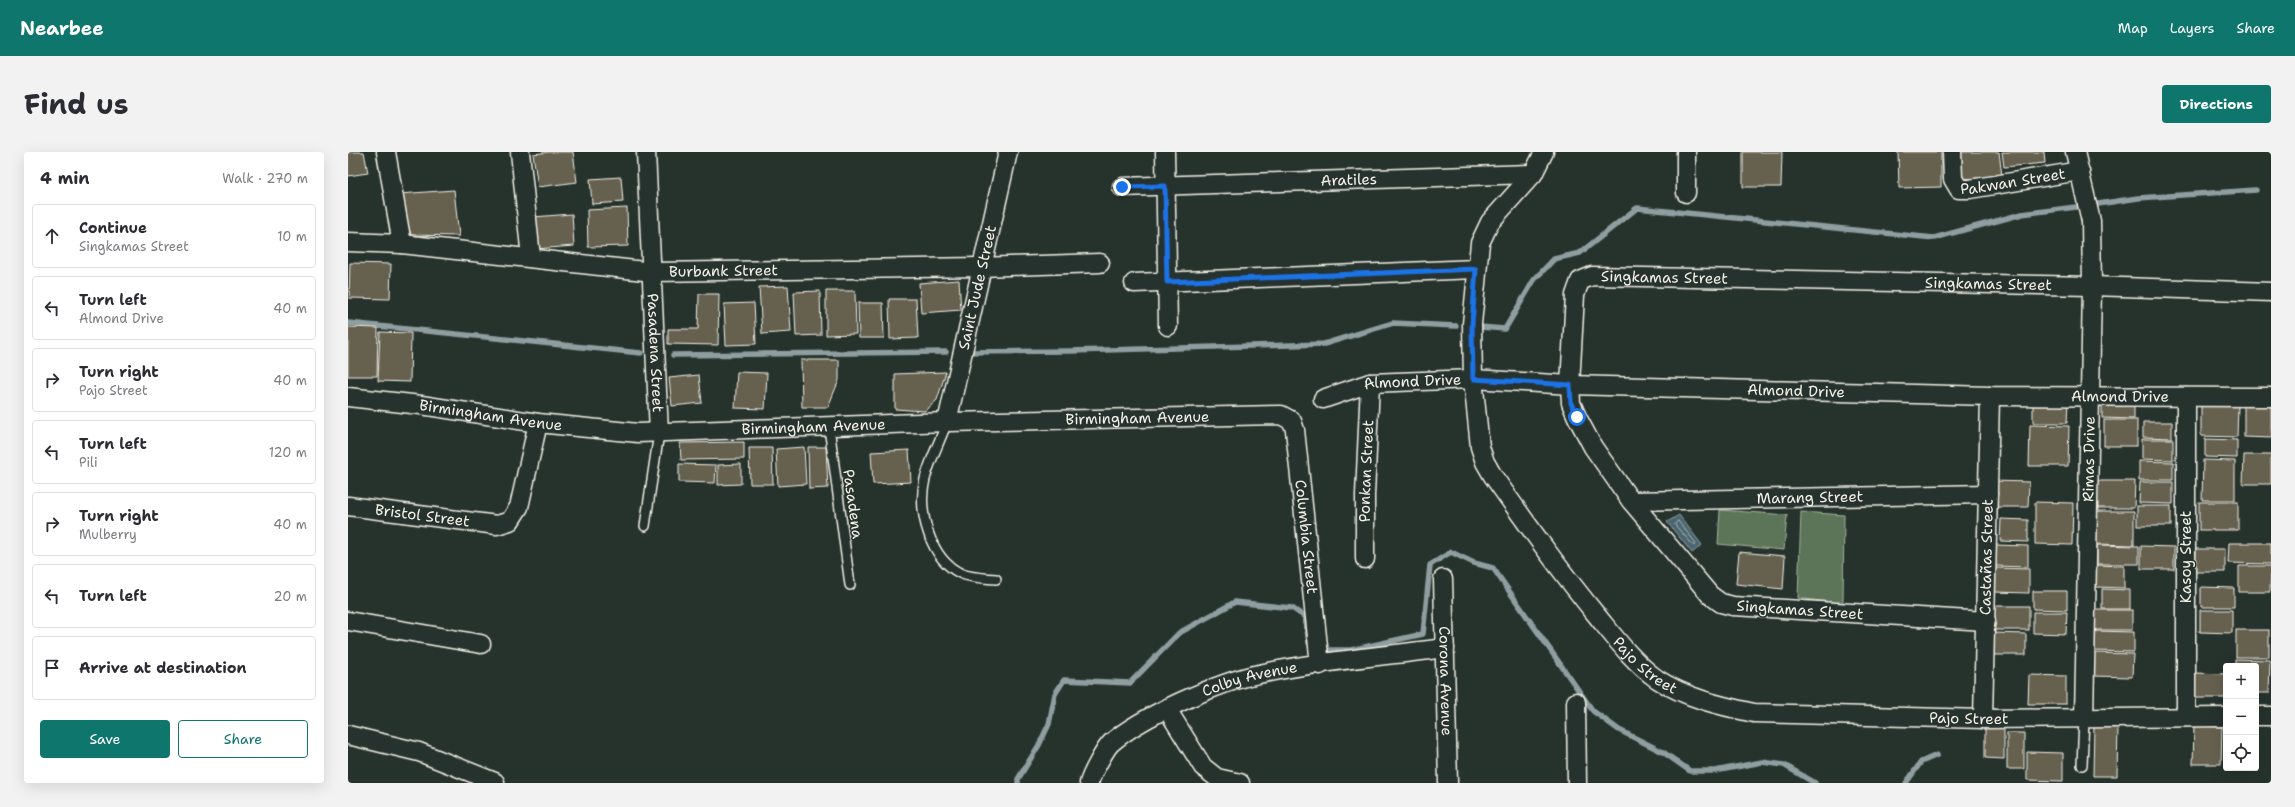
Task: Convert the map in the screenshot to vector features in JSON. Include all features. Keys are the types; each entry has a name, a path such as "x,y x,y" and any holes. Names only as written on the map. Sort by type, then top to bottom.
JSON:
{"street":[{"path":"386,152 402,244"},
{"path":"520,152 531,258"},
{"name":"Pasadena Street","path":"646,152 653,272 659,433"},
{"name":"Saint Jude Street","path":"947,422 980,268 1008,152"},
{"path":"1165,152 1168,326"},
{"name":"Pajo Street","path":"1544,152 1533,174 1490,222 1480,243 1476,269 1472,324 1473,379 1480,447 1485,462 1493,476 1561,572 1629,654 1657,679 1686,694 1713,704 1754,713 1983,719 2223,717"},
{"path":"1686,152 1686,193"},
{"name":"Pakwan Street","path":"1952,152 1953,179 1959,189 2080,171"},
{"name":"Rimas Drive","path":"2075,152 2091,221 2092,286 2084,719"},
{"name":"Aratiles","path":"1122,187 1533,174"},
{"name":"Burbank Street","path":"348,242 402,244 653,272 980,268 1100,264"},
{"path":"1134,283 1476,269"},
{"name":"Singkamas Street","path":"1986,622 1733,606 1721,603 1710,595 1631,501 1593,446 1571,403 1570,385 1575,295 1580,281 1592,276 2092,286 2271,292"},
{"name":"Almond Drive","path":"1323,399 1370,382 1473,379 1570,385 1990,396 2271,397"},
{"name":"Ponkan Street","path":"1365,559 1365,495 1370,382"},
{"name":"Castañas Street","path":"1983,719 1990,396"},
{"name":"Birmingham Avenue","path":"348,397 421,405 538,423 638,433 947,422 1281,415"},
{"name":"Kasoy Street","path":"2186,397 2186,718"},
{"name":"Columbia Street","path":"1281,415 1292,421 1295,430 1320,664"},
{"name":"Bristol Street","path":"348,506 497,525 510,521 519,507 538,423"},
{"name":"Marang Street","path":"1631,501 1988,494"},
{"name":"Corona Avenue","path":"1443,578 1448,783"},
{"path":"348,621 481,644"},
{"name":"Colby Avenue","path":"1089,783 1110,744 1133,727 1167,709 1214,689 1258,674 1320,664 1445,648"},
{"path":"1576,702 1577,783"},
{"path":"1167,709 1203,767 1217,778 1240,783"},
{"path":"2259,716 2271,716"},
{"path":"348,735 420,752 495,782"}],"lane":[{"path":"947,422 924,480 922,507 928,531 941,558 963,575 996,579"},
{"name":"Pasadena","path":"829,427 850,585"},
{"path":"645,526 659,433"},
{"path":"2082,765 2084,719"}],"green space":[{"path":"1720,510 1787,515 1784,550 1718,544"},
{"path":"1801,512 1844,515 1843,604 1798,598"}],"water":[{"path":"1679,515 1702,545 1692,553 1667,522"}],"building":[{"path":"348,152 364,152 368,173 348,176"},
{"path":"573,152 577,182 538,187 533,154"},
{"path":"1743,152 1782,152 1781,187 1743,187"},
{"path":"1898,152 1941,152 1941,187 1899,188"},
{"path":"1960,152 1999,152 2002,176 1963,179"},
{"path":"2002,152 2044,152 2045,163 2004,167"},
{"path":"621,177 623,202 592,204 590,179"},
{"path":"454,190 459,236 411,235 399,194"},
{"path":"627,208 628,246 588,247 587,210"},
{"path":"572,214 574,246 536,249 533,217"},
{"path":"350,263 391,264 390,299 349,298"},
{"path":"959,280 961,310 921,313 919,283"},
{"path":"788,286 791,332 762,334 759,287"},
{"path":"820,291 821,335 796,336 794,292"},
{"path":"826,291 855,291 856,334 826,335"},
{"path":"699,294 719,294 718,345 668,344 668,329 698,329"},
{"path":"889,299 916,299 918,338 890,339"},
{"path":"754,303 756,344 726,345 724,304"},
{"path":"858,303 883,303 884,338 859,338"},
{"path":"348,327 378,328 377,376 348,376"},
{"path":"380,332 411,333 410,382 378,381"},
{"path":"801,360 839,360 839,380 828,407 802,407"},
{"path":"737,372 767,373 765,409 735,408"},
{"path":"946,372 937,400 925,411 895,409 895,374"},
{"path":"699,375 702,403 672,406 669,378"},
{"path":"2033,400 2068,401 2067,423 2033,423"},
{"path":"2102,400 2134,401 2134,419 2102,418"},
{"path":"2244,401 2271,401 2271,438 2244,437"},
{"path":"2201,406 2238,406 2237,437 2201,436"},
{"path":"2104,420 2137,420 2137,446 2104,446"},
{"path":"2143,422 2172,422 2172,438 2143,437"},
{"path":"2030,425 2069,426 2068,466 2029,466"},
{"path":"2142,439 2173,439 2173,460 2142,459"},
{"path":"2205,439 2237,440 2237,458 2205,457"},
{"path":"744,442 744,459 681,460 680,443"},
{"path":"804,447 806,484 778,486 776,449"},
{"path":"808,447 826,447 828,488 809,489"},
{"path":"749,448 772,448 773,484 750,484"},
{"path":"909,450 911,482 873,484 871,452"},
{"path":"2244,455 2271,455 2271,484 2243,484"},
{"path":"2203,460 2235,461 2235,500 2202,500"},
{"path":"2139,461 2173,462 2173,480 2139,480"},
{"path":"679,464 716,465 715,483 679,482"},
{"path":"741,464 741,484 718,485 718,465"},
{"path":"1992,481 2029,482 2028,507 1992,507"},
{"path":"2097,481 2135,481 2134,508 2096,508"},
{"path":"2140,482 2173,482 2173,504 2139,503"},
{"path":"2035,502 2073,503 2072,545 2035,544"},
{"path":"2199,502 2238,502 2238,530 2199,530"},
{"path":"2137,506 2171,506 2171,526 2137,526"},
{"path":"2095,511 2134,511 2134,545 2095,544"},
{"path":"2001,519 2028,520 2028,542 2000,541"},
{"path":"2229,543 2271,543 2271,564 2228,563"},
{"path":"1995,545 2028,546 2028,567 1994,566"},
{"path":"2097,545 2139,546 2139,564 2097,564"},
{"path":"2141,546 2174,547 2174,569 2141,569"},
{"path":"2196,549 2225,549 2225,572 2195,572"},
{"path":"1739,552 1785,556 1783,589 1736,584"},
{"path":"2096,565 2124,566 2124,588 2096,587"},
{"path":"2239,566 2271,566 2270,592 2239,592"},
{"path":"1994,568 2029,569 2029,593 1994,592"},
{"path":"2201,587 2234,588 2234,607 2201,607"},
{"path":"2102,589 2130,590 2130,609 2102,609"},
{"path":"2033,591 2067,591 2067,610 2033,609"},
{"path":"1992,606 2029,606 2029,630 1992,630"},
{"path":"2094,610 2132,610 2132,630 2094,630"},
{"path":"2200,610 2232,610 2232,633 2200,632"},
{"path":"2033,612 2067,612 2066,634 2033,633"},
{"path":"2236,630 2269,630 2269,657 2236,657"},
{"path":"2094,631 2134,632 2134,652 2094,651"},
{"path":"1993,633 2026,634 2026,655 1993,655"},
{"path":"2094,653 2133,654 2132,677 2093,676"},
{"path":"2235,659 2270,660 2269,693 2259,693 2259,663 2235,663"},
{"path":"2195,673 2223,674 2223,698 2194,698"},
{"path":"2029,675 2066,676 2066,704 2028,704"},
{"path":"1985,724 2004,724 2004,759 1985,758"},
{"path":"2094,725 2118,726 2117,776 2093,776"},
{"path":"2194,726 2222,727 2221,764 2193,764"},
{"path":"2007,733 2024,733 2024,769 2007,769"},
{"path":"2027,752 2063,753 2063,781 2027,780"}],"waterway":[{"path":"2098,204 2138,198 2256,190"},
{"path":"1480,327 1505,329 1534,280 1554,259 1580,253 1637,208 1934,238 2022,214 2076,207"},
{"path":"348,323 641,353"},
{"path":"968,352 1070,351 1324,344 1393,323 1456,326"},
{"path":"673,355 946,352"},
{"path":"1321,650 1351,650 1423,634 1430,565 1451,552 1474,563 1493,568 1593,711 1619,730 1663,752 1690,771 1715,771 1762,762 1784,765 1815,783"},
{"path":"1018,783 1018,779 1039,745 1049,724 1055,694 1064,680 1130,683 1179,633 1235,602 1292,608 1305,617 1309,643"},
{"path":"1906,783 1921,762 1937,755"}],"route":[{"path":"1122,187 1165,186 1167,282 1476,269 1472,324 1473,379 1570,385 1571,403 1577,417"}]}
